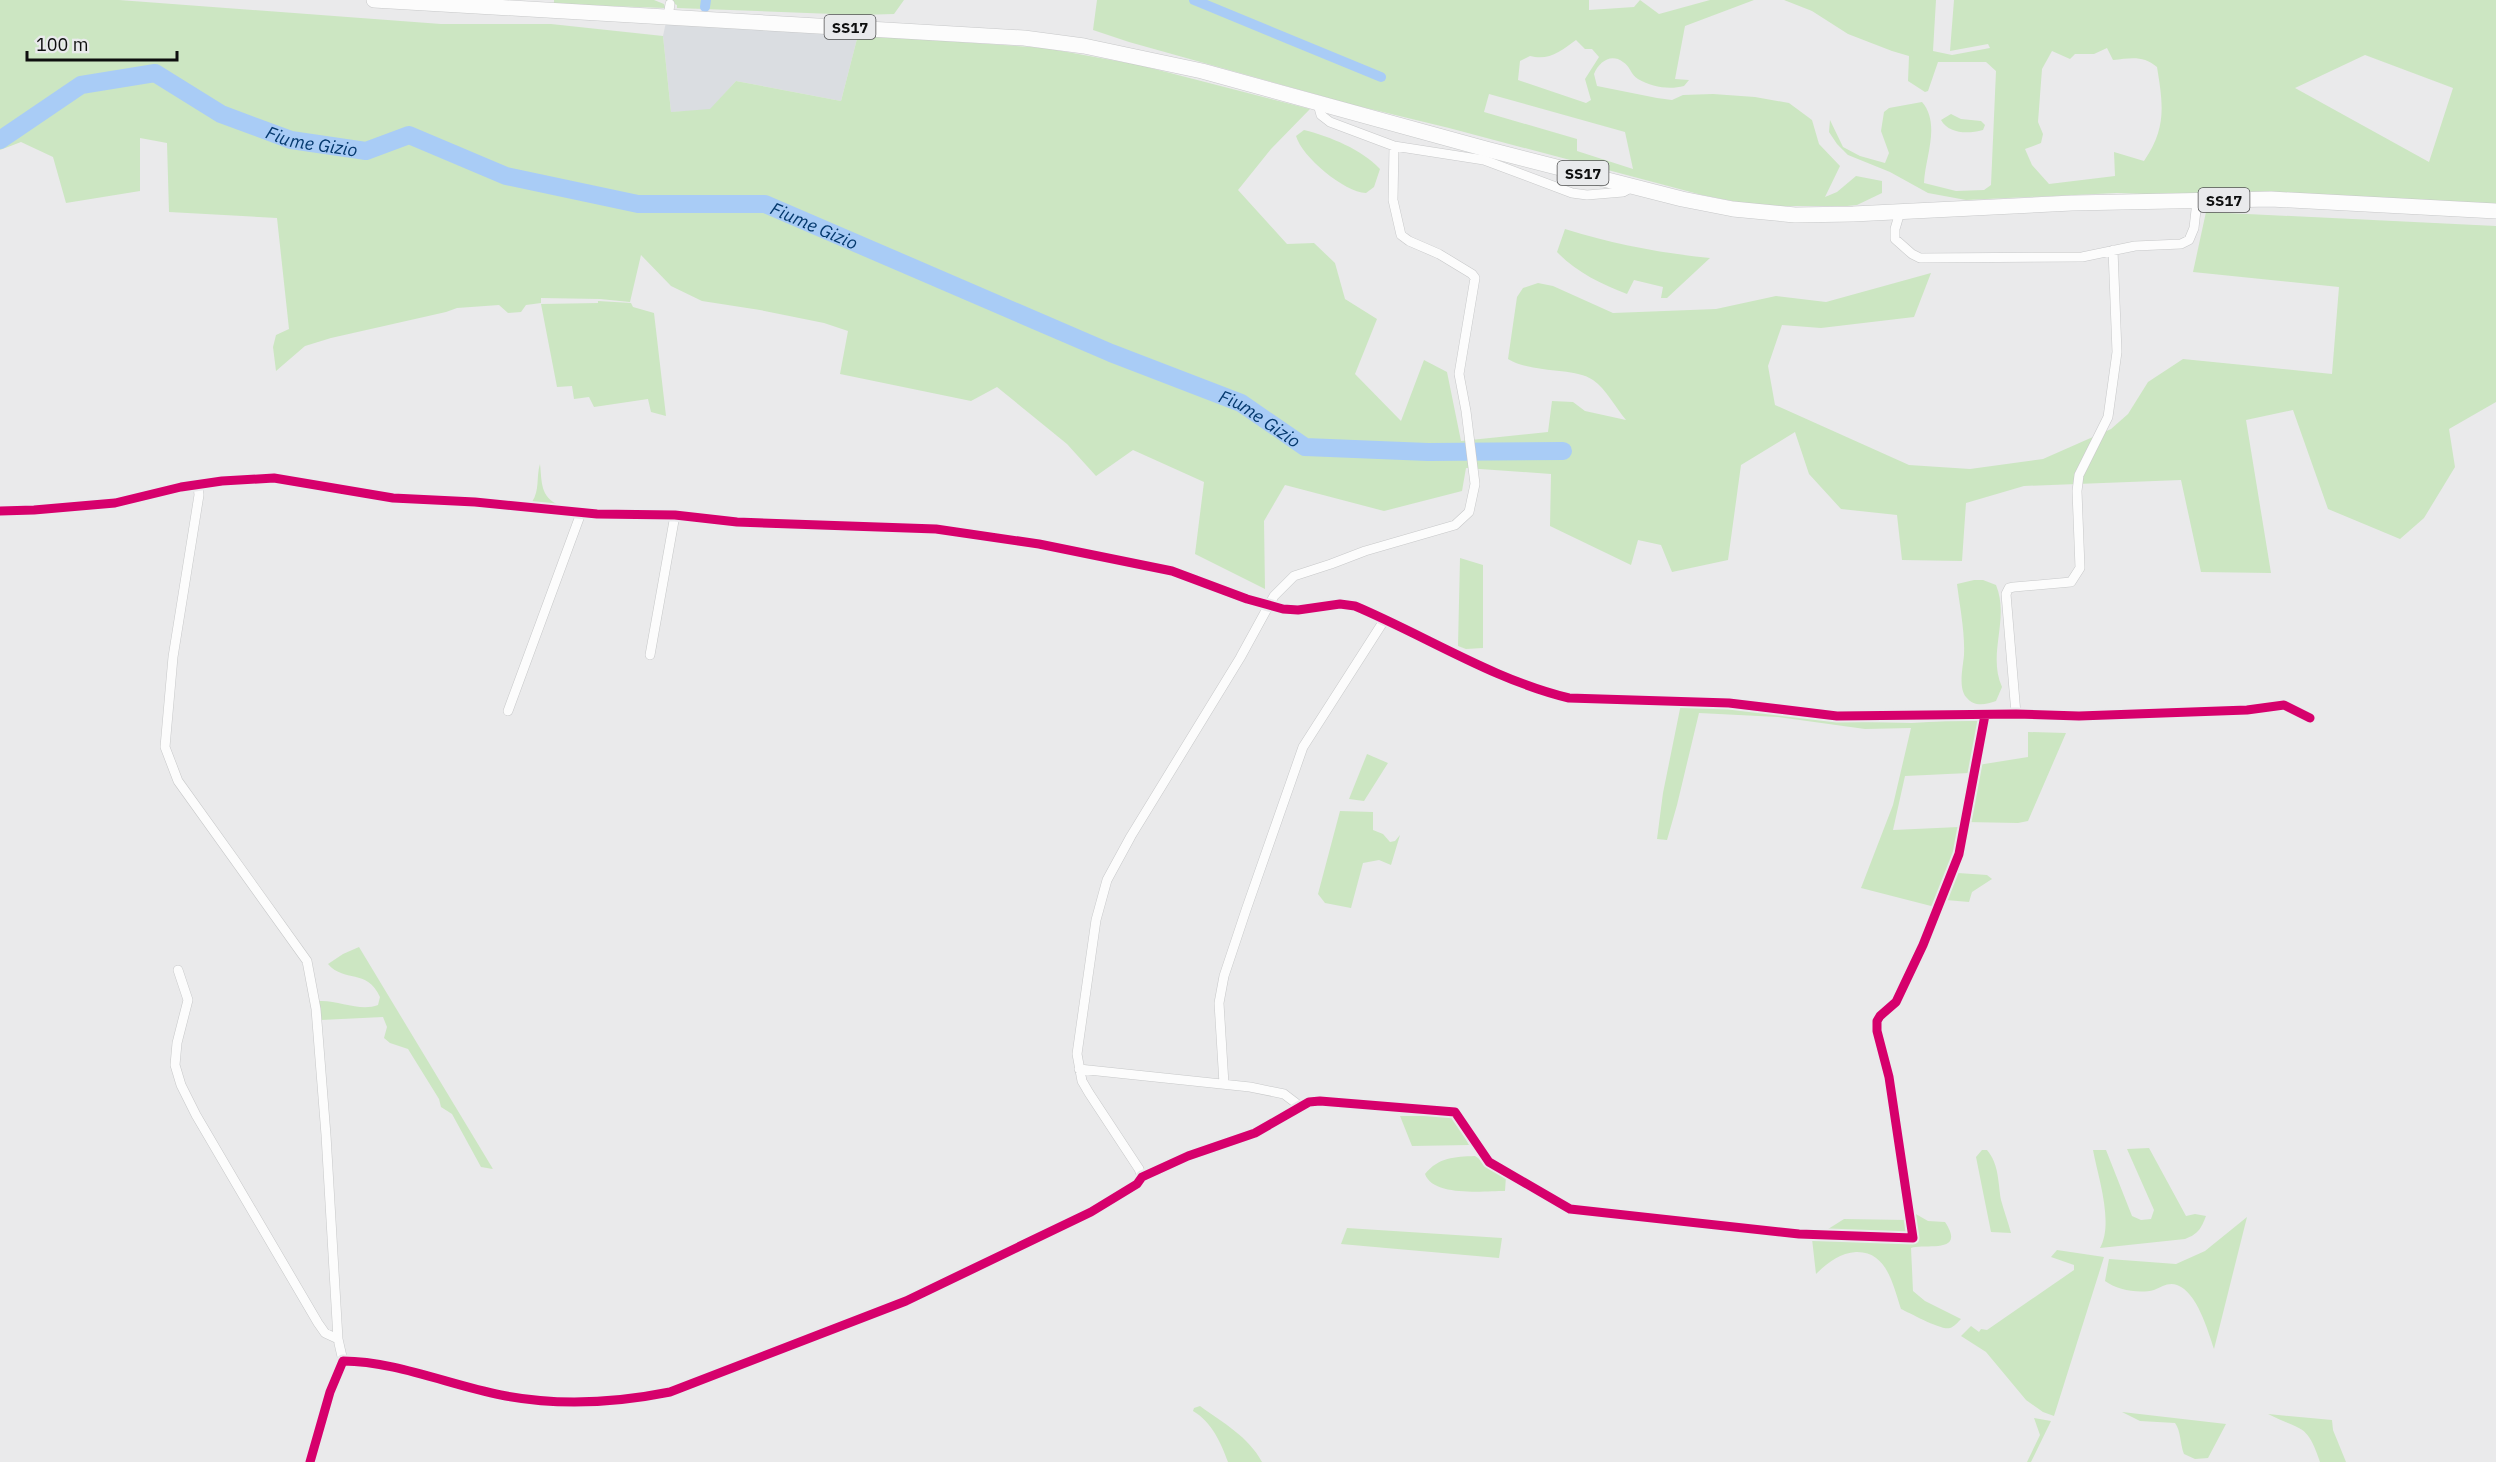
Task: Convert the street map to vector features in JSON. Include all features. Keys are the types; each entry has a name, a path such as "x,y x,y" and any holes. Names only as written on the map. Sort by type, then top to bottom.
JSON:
{"main road":[{"name":"SS17","path":"374,0 669,11 1024,38 1084,46 1202,71 1485,154 1733,209 1795,214 1900,212 2115,202 2271,199 2496,211"}],"street":[{"path":"1317,104 1321,115 1330,122 1394,146 1485,154 1572,193 1587,195 1623,192 1634,186"},
{"path":"1142,1177 1089,1094 1079,1069 1077,1054 1082,1002 1096,920 1107,880 1274,596 1294,576 1365,550 1455,525 1469,512 1473,502 1475,484 1473,462 1459,374 1475,278 1438,254 1409,242 1401,235 1393,200 1394,146"},
{"path":"1900,212 1895,239 1920,258 2082,257 2134,246 2181,244 2189,240 2194,228 2198,201"},
{"path":"2016,714 2006,594 2008,588 2014,587 2066,584 2075,578 2080,568 2077,491 2079,476 2108,417 2117,352 2113,250"},
{"path":"0,511 115,503 198,485 274,478 393,498 475,502 581,513 675,515 738,522 936,529 1030,543 1172,571 1269,605 1298,610 1340,604 1355,606 1472,662 1544,692 1569,698 1729,703 1837,717 2016,714 2090,716 2247,710 2284,705 2310,718"},
{"path":"198,485 173,657 165,747 177,781 307,961 315,1009 325,1124 338,1339 343,1361 330,1392 310,1462"},
{"path":"508,711 581,513"},
{"path":"650,655 675,515"},
{"path":"1224,1084 1219,1003 1224,976 1245,910 1303,747 1385,619"},
{"path":"343,1361 389,1368 501,1395 533,1400 633,1400 670,1392 906,1301 1091,1212 1137,1184 1142,1177 1188,1156 1255,1133 1309,1102 1320,1101 1455,1112 1489,1162 1570,1209 1799,1234 1913,1238 1889,1077 1877,1031 1877,1022 1880,1016 1896,1002 1923,945 1959,854 1985,715"},
{"path":"178,970 188,1000 177,1042 175,1065 181,1085 196,1115 272,1241 308,1308 325,1333 338,1339"},
{"path":"1079,1069 1224,1084 1284,1094 1301,1107"}],"shaded area":[{"path":"666,22 858,35 841,101 736,81 710,110 671,112 663,36"}],"green space":[{"path":"0,0 119,0 441,24 551,24 663,36 671,112 710,109 736,81 841,101 858,35 1045,48 1139,65 1310,109 1271,149 1238,190 1287,244 1314,243 1335,263 1345,299 1377,319 1355,374 1401,421 1424,360 1447,372 1461,441 1548,432 1552,401 1573,402 1585,411 1626,420 1607,393 1593,380 1575,373 1529,367 1508,359 1517,297 1523,288 1538,283 1553,286 1613,313 1716,309 1776,296 1826,302 1931,273 1914,317 1821,328 1782,325 1768,366 1775,405 1909,465 1970,469 2043,459 2111,429 2128,414 2148,382 2183,359 2332,374 2339,287 2193,272 2206,212 2496,226 2496,402 2449,429 2455,467 2424,518 2400,539 2328,509 2293,410 2246,420 2271,573 2201,572 2181,480 2024,486 1966,503 1962,561 1902,560 1897,515 1841,509 1809,474 1795,432 1741,465 1728,560 1672,572 1661,545 1638,540 1631,565 1550,526 1551,474 1466,468 1462,491 1384,511 1285,485 1264,521 1265,589 1195,554 1204,482 1133,450 1096,476 1067,444 997,387 971,401 840,374 848,331 824,323 702,301 671,286 641,255 630,302 541,298 541,303 526,305 521,312 508,313 499,305 457,308 305,346 276,371 273,347 276,335 289,329 277,218 169,212 167,143 140,138 140,191 66,203 53,157 21,142 0,150"},
{"path":"554,0 654,0 664,4 665,8 554,4"},
{"path":"665,0 904,0 894,14 859,15 677,8 677,5"},
{"path":"1097,0 1589,0 1589,10 1634,7 1640,0 1659,14 1710,0 1754,0 1685,26 1675,79 1689,80 1684,86 1667,88 1643,82 1619,59 1614,58 1606,60 1596,70 1594,74 1597,86 1672,100 1683,95 1713,94 1755,97 1789,103 1812,120 1819,144 1840,166 1825,197 1837,192 1856,176 1882,181 1882,193 1857,205 1847,206 1778,206 1743,203 1702,195 1354,105 1093,30","holes":["1576,40 1585,49 1592,49 1599,57 1585,79 1591,100 1586,103 1518,80 1520,61 1530,56 1543,57 1560,51","1489,94 1625,132 1633,169 1577,151 1577,139 1484,112"]},
{"path":"1784,0 1936,0 1933,51 1952,55 1990,48 1988,44 1950,51 1954,0 2496,0 2496,206 2117,193 1966,200 1928,193 1890,172 1848,155 1829,132 1830,120 1843,147 1860,156 1885,163 1889,153 1881,131 1884,112 1889,108 1922,102 1928,111 1931,130 1924,183 1956,191 1984,190 1991,185 1996,71 1986,62 1938,62 1928,91 1925,92 1908,81 1909,56 1848,34 1812,11","holes":["2107,48 2113,60 2142,59 2157,67 2162,104 2157,138 2144,161 2114,152 2115,176 2049,184 2032,165 2025,149 2041,143 2043,134 2038,122 2042,69 2052,51 2070,59 2075,54 2094,54","2365,55 2453,88 2429,162 2295,88"]},
{"path":"1951,114 1961,119 1981,121 1985,125 1983,130 1965,132 1949,128 1941,120"},
{"path":"1304,130 1325,136 1364,155 1380,169 1374,187 1366,193 1357,191 1325,172 1306,154 1296,136"},
{"path":"1565,229 1637,247 1710,258 1667,298 1661,298 1663,287 1634,280 1627,294 1589,277 1557,252"},
{"path":"598,301 631,303 633,307 654,313 666,416 651,412 648,399 594,407 589,397 574,399 572,386 557,387 541,304 598,303"},
{"path":"540,464 545,493 548,498 559,505 532,502 536,493"},
{"path":"1460,558 1483,565 1483,648 1466,649 1458,646"},
{"path":"1983,580 1996,585 2000,598 1997,662 2002,687 1996,701 1984,704 1976,704 1969,700 1962,688 1964,638 1957,584"},
{"path":"1681,704 1750,709 1863,722 1912,723 1979,719 1969,773 1905,776 1893,830 1959,827 1956,846 1935,907 1861,888 1893,805 1911,728 1865,729 1778,717 1699,713 1667,840 1657,839 1663,793"},
{"path":"2028,732 2066,733 2028,821 2018,823 1966,822 1978,765 2028,757"},
{"path":"1367,754 1388,763 1364,801 1349,799"},
{"path":"1340,811 1373,812 1373,830 1383,834 1390,842 1395,841 1400,835 1391,865 1379,860 1363,863 1351,908 1325,903 1318,894"},
{"path":"1958,873 1987,875 1992,879 1972,892 1969,902 1946,900"},
{"path":"359,947 493,1169 481,1167 452,1114 441,1107 439,1099 408,1049 390,1043 384,1038 387,1027 383,1017 321,1020 319,1001 357,1007 378,1005 380,997 369,982 334,970 328,964"},
{"path":"1400,1116 1454,1116 1469,1145 1412,1146"},
{"path":"2149,1148 2186,1216 2195,1214 2206,1216 2196,1233 2185,1239 2100,1248 2106,1226 2101,1186 2093,1150 2106,1150 2132,1216 2141,1220 2151,1219 2154,1210 2127,1149"},
{"path":"1982,1150 1987,1150 1994,1161 2001,1200 2011,1233 1991,1232 1976,1157"},
{"path":"1475,1156 1506,1176 1505,1191 1473,1192 1448,1189 1430,1181 1425,1174 1441,1161"},
{"path":"1914,1213 1928,1221 1945,1222 1950,1232 1951,1239 1941,1246 1911,1248 1913,1291 1925,1301 1961,1319 1950,1328 1933,1324 1901,1309 1887,1271 1882,1263 1867,1253 1856,1252 1839,1256 1816,1274 1811,1230 1825,1231 1844,1219 1907,1220 1907,1215"},
{"path":"2247,1217 2214,1349 2201,1313 2184,1289 2171,1284 2154,1290 2135,1291 2116,1287 2105,1281 2109,1259 2176,1264 2205,1251"},
{"path":"1347,1228 1502,1238 1499,1258 1341,1244"},
{"path":"2057,1250 2104,1257 2054,1416 2043,1412 2026,1400 1986,1352 1961,1336 1971,1326 1979,1332 1981,1329 1987,1330 2074,1270 2074,1265 2051,1257"},
{"path":"1200,1406 1242,1437 1262,1462 1228,1462 1211,1427 1193,1411 1194,1408"},
{"path":"2122,1412 2226,1424 2208,1458 2195,1459 2184,1454 2175,1423 2140,1421"},
{"path":"2268,1414 2332,1420 2333,1430 2346,1462 2320,1462 2311,1440 2302,1429"},
{"path":"2034,1418 2051,1421 2031,1462 2027,1462 2040,1435"}],"waterway":[{"path":"705,7 706,0"},
{"path":"1194,0 1381,77"},
{"name":"Fiume Gizio","path":"0,140 81,85 155,73 221,114 291,140 366,151 409,135 506,176 638,204 765,204 1111,353 1241,403 1305,447 1428,452 1563,451"}],"cycle path":[{"path":"0,511 115,503 181,487 222,481 274,478 393,498 475,502 597,514 675,515 737,522 936,529 1039,544 1172,571 1247,599 1283,609 1298,610 1340,604 1355,606 1487,669 1569,698 1729,703 1837,716 2016,714 2079,716 2247,710 2284,705 2310,718"},
{"path":"310,1462 330,1392 343,1361 382,1365 482,1391 543,1401 607,1401 670,1392 906,1301 1091,1212 1137,1184 1142,1177 1188,1156 1255,1133 1309,1102 1455,1112 1489,1162 1570,1209 1799,1234 1913,1238 1889,1077 1877,1031 1877,1021 1896,1002 1923,945 1959,854 1985,715"}]}
